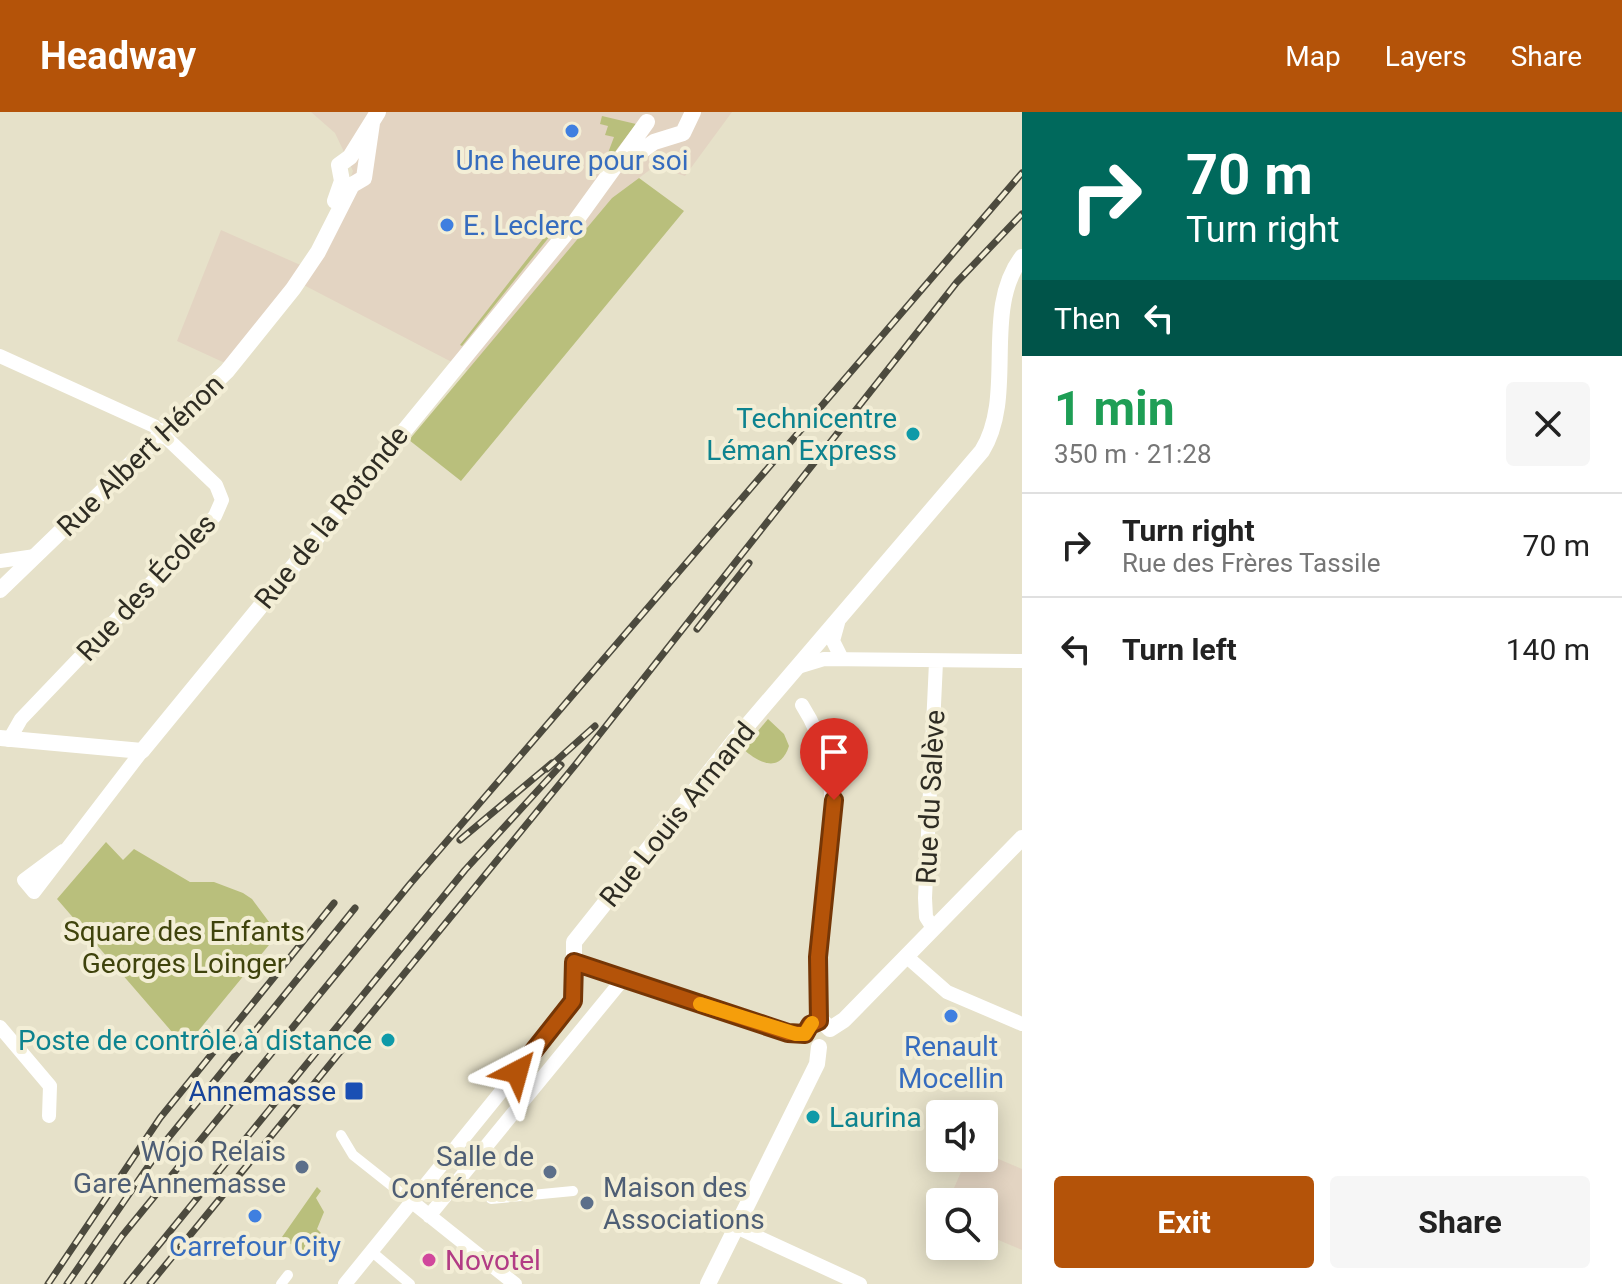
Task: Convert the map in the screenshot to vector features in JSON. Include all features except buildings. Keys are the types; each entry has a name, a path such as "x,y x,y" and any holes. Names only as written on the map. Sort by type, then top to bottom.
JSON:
{"street":[{"path":"647,117 654,133 666,138 683,133 691,114"},
{"name":"Rue de la Rotonde","path":"142,751 593,199 612,175 647,117"},
{"name":"Rue Albert Hénon","path":"347,183 338,167 350,157 375,118"},
{"name":"Rue Albert Hénon","path":"5,586 222,377 273,314 347,183 364,178 375,118"},
{"name":"Rue de la Rotonde","path":"612,175 649,144 666,138"},
{"path":"350,157 359,158 365,166"},
{"name":"Rue Louis Armand","path":"574,962 575,939 638,859 988,441 1009,282 1022,257"},
{"path":"1009,282 1022,270"},
{"path":"0,356 150,424 164,434"},
{"name":"Rue des Écoles","path":"5,739 221,507 221,495 216,485 164,434"},
{"path":"5,586 1,561 36,556"},
{"path":"838,623 833,641 842,659"},
{"path":"798,670 814,660 1022,661"},
{"name":"Rue du Salève","path":"933,928 927,920 925,898 936,662"},
{"path":"802,705 822,743 834,800 818,957 825,1025 830,1041 819,1047 809,1044 805,1034"},
{"path":"5,739 142,751"},
{"path":"63,851 142,751"},
{"path":"805,1034 810,1025 844,1020 1022,838"},
{"path":"906,956 947,992 1022,1024"},
{"path":"345,1284 572,1005 576,991 574,962 788,1033 805,1034"},
{"path":"429,1216 488,1146 488,1135 620,977"},
{"path":"0,1027 50,1086 49,1116"},
{"path":"708,1284 817,1064 819,1047"},
{"path":"341,1135 353,1155 515,1284"},
{"path":"491,1199 573,1191"},
{"path":"736,1227 860,1284"},
{"path":"371,1251 410,1284"}],"shaded area":[{"path":"311,112 732,112 685,176 655,166 612,198 469,371 296,281 225,363 177,341 221,230 305,267 353,171 335,133"},
{"path":"998,1159 1022,1169 1022,1250 998,1240 998,1188 954,1188 961,1172 998,1172"}],"green space":[{"path":"602,116 636,124 602,169 614,137 605,135 608,126 600,124"},
{"path":"639,178 684,211 461,481 409,440 612,198"},
{"path":"566,216 462,346 460,345 560,217"},
{"path":"768,719 784,734 789,746 785,755 775,763 762,762 743,749"},
{"name":"Square des Enfants Georges Loinger","path":"106,842 123,860 134,849 190,882 214,882 243,893 252,899 278,934 185,1047 57,899"},
{"path":"317,1187 321,1191 316,1198 324,1212 317,1229 321,1233 303,1254 282,1237"}],"railway":[{"path":"88,1284 122,1236 410,884 1022,173"},
{"path":"150,1284 576,764 957,282 1022,214"},
{"path":"697,629 749,563"},
{"path":"547,769 595,726"},
{"path":"460,840 552,763"},
{"path":"127,1284 465,870 561,765"},
{"path":"48,1284 160,1118 334,903"},
{"path":"67,1284 165,1142 355,908"}],"slow traffic":[{"path":"700,1004 788,1033 805,1034 812,1023"}],"place":[{"name":"Une heure pour soi","path":"572,131"},
{"name":"E. Leclerc","path":"447,225"},
{"name":"Technicentre Léman Express","path":"913,434"},
{"name":"Renault Mocellin","path":"951,1016"},
{"name":"Poste de contrôle à distance","path":"388,1040"},
{"name":"Annemasse","path":"354,1091"},
{"name":"Laurina","path":"813,1117"},
{"name":"Wojo Relais Gare Annemasse","path":"302,1167"},
{"name":"Salle de Conférence","path":"550,1172"},
{"name":"Maison des Associations","path":"587,1203"},
{"name":"Carrefour City","path":"255,1216"},
{"name":"Novotel","path":"429,1260"}],"route":[{"path":"517,1072 573,1001 576,991 574,962 788,1033 805,1034 810,1025 819,1021 818,957 834,825 834,800"}]}
